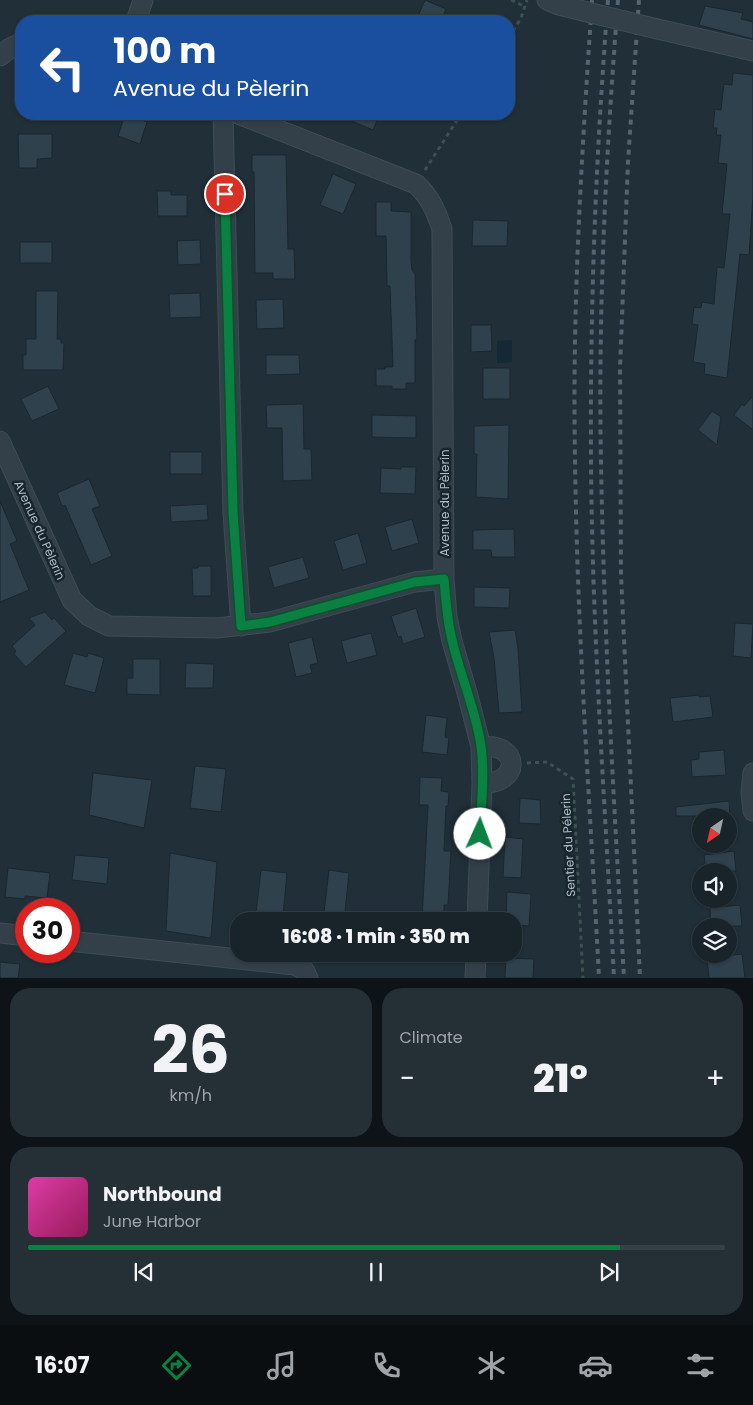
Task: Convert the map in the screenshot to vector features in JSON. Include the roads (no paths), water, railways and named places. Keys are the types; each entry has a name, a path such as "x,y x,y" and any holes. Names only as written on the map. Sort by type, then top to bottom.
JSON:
{"street":[{"path":"138,15 143,0"},
{"path":"548,0 560,6 753,51"},
{"path":"0,56 15,46"},
{"path":"222,120 233,512 241,626"},
{"name":"Avenue du Pèlerin","path":"0,441 72,600 89,616 109,626 217,628 270,622 415,582 444,579 442,230 436,208 426,193 416,184 253,120"},
{"path":"444,579 447,617 452,641 481,747 482,783 477,912"},
{"path":"481,747 498,747 506,752 512,763 510,770 500,781 493,784 482,783"},
{"path":"753,773 751,792 753,811"},
{"path":"0,934 15,935"},
{"path":"80,942 295,966 306,974"},
{"path":"475,978 476,962"}],"water":[{"path":"512,340 512,362 497,363 497,341"}],"railway":[{"path":"592,0 576,285 574,400 578,587 599,978"},
{"path":"608,0 595,228 591,457 596,652 614,978"},
{"path":"618,0 604,231 600,404 607,656 624,978"},
{"path":"639,0 628,162 620,368 621,575 640,978"}]}
